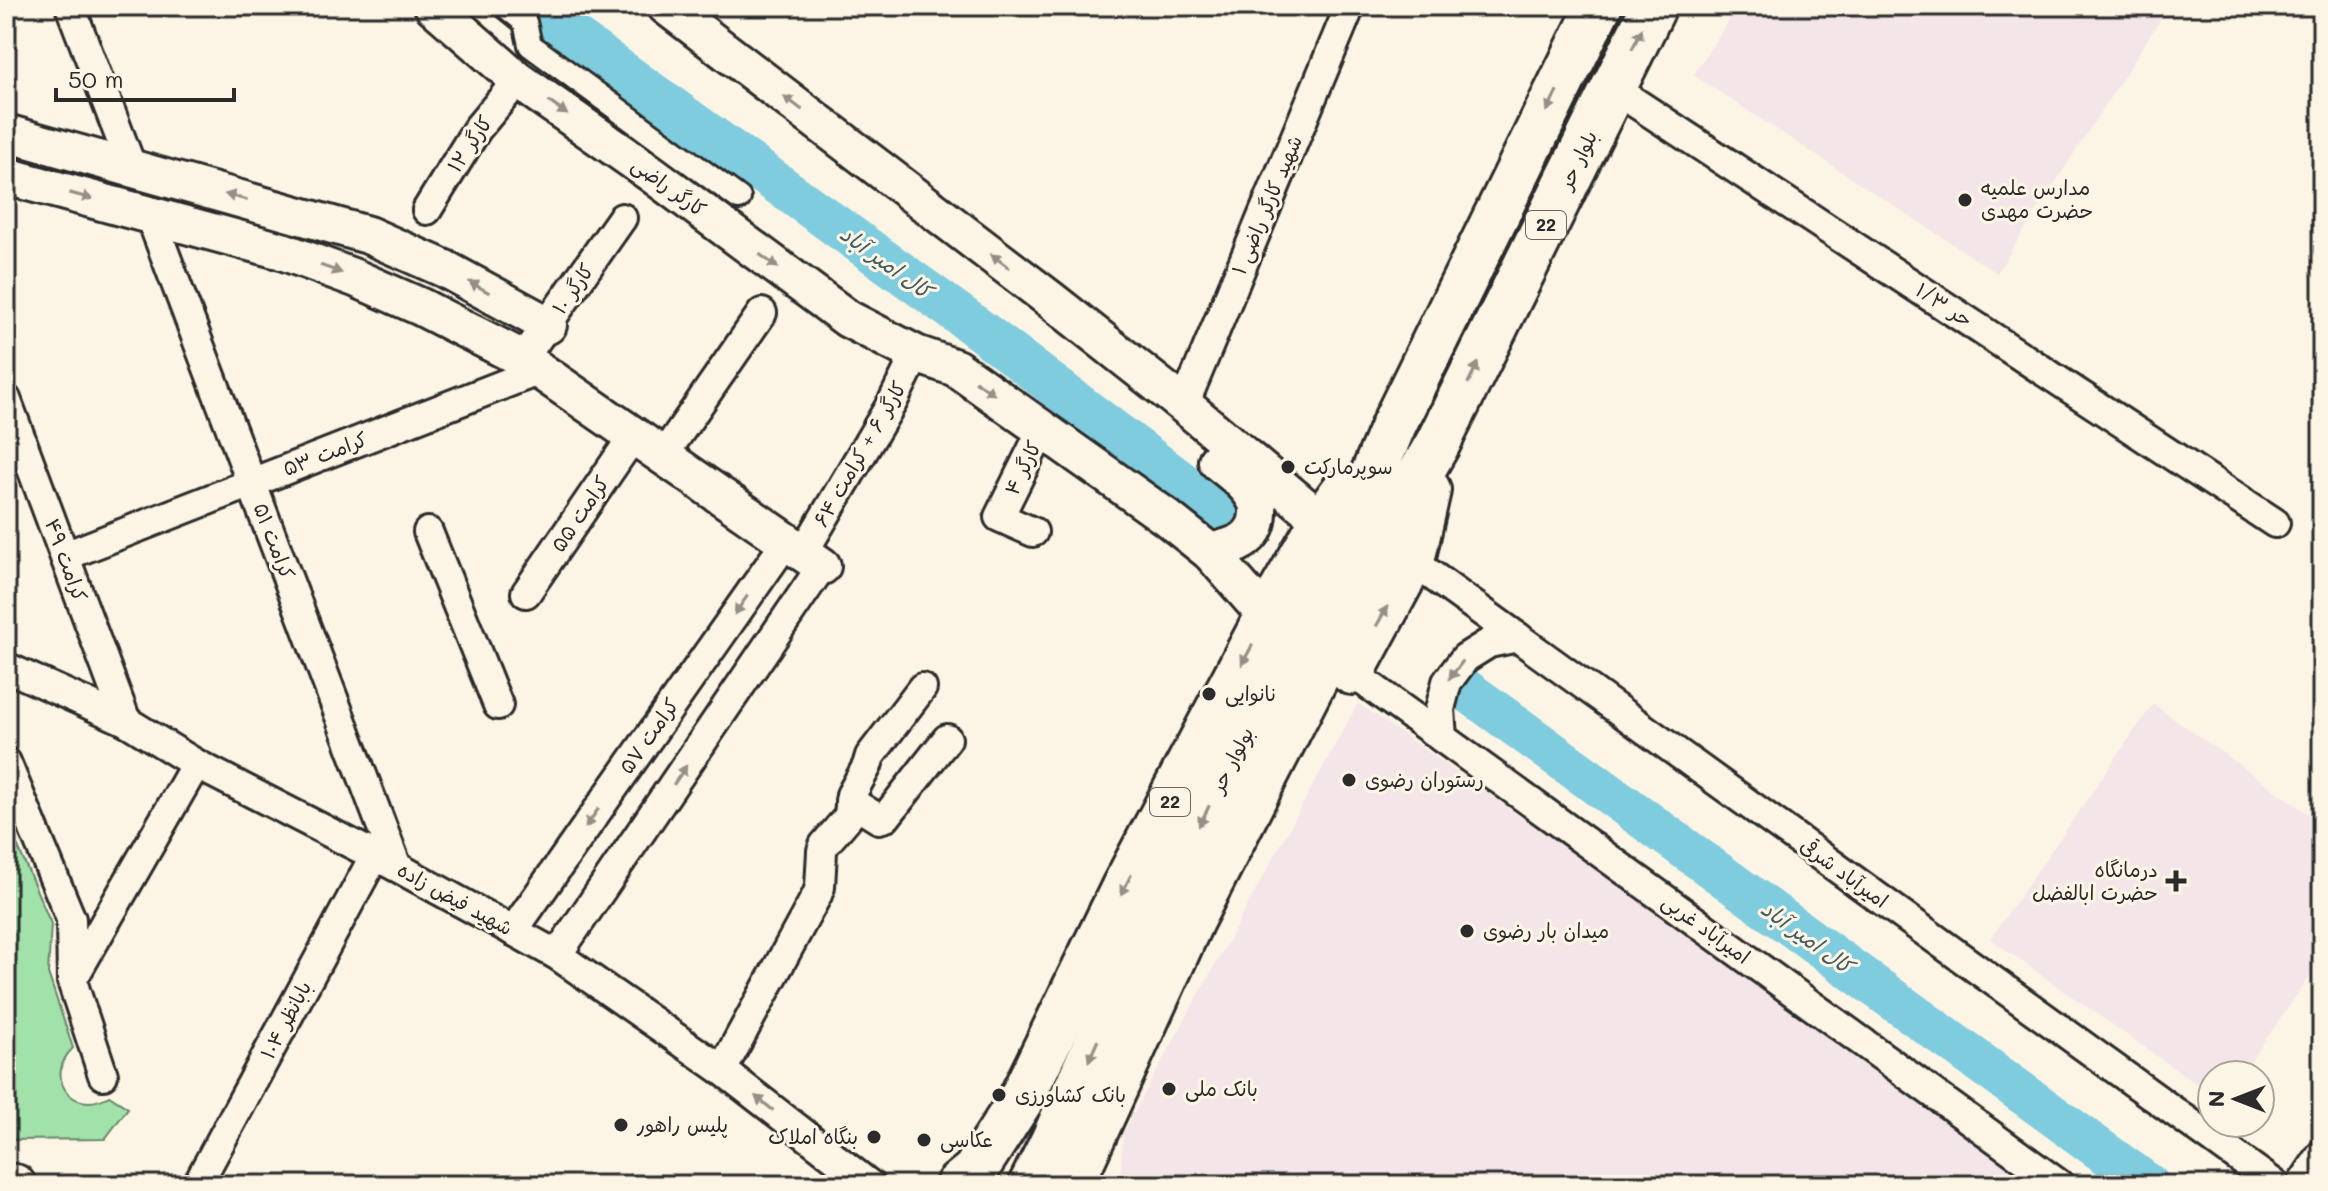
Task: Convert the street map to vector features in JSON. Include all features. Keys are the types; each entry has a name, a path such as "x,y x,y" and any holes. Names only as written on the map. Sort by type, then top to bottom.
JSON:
{"main road":[{"name":"22","path":"958,1185 975,1171 1020,1101 1124,887 1267,617 1322,521 1394,424 1599,6"},
{"name":"بلوار حر","path":"1438,443 1654,6"},
{"name":"بولوار حر","path":"1077,1165 1158,905 1342,548 1394,424"},
{"name":"22","path":"1077,1165 1110,1139 1246,867 1412,561 1438,443"},
{"name":"بولوار حر","path":"1031,1185 1077,1165 1192,919 1396,516 1438,443"},
{"path":"6,1184 15,1185"}],"street":[{"path":"70,6 132,168"},
{"name":"کارگر راضی","path":"433,6 518,80 652,174 848,319 916,354 956,368 1166,517 1210,552 1267,617"},
{"path":"505,6 525,22 530,45 739,198"},
{"path":"666,6 1051,300 1184,405 1322,521"},
{"name":"شهید کارگر راضی ۱","path":"1184,405 1350,6"},
{"name":"کارگر ۱۲","path":"427,210 477,129 518,80"},
{"name":"حر ۱/۳","path":"1613,88 2275,523"},
{"path":"6,133 368,235 445,269 548,325"},
{"path":"6,176 282,251 421,307 532,365 804,554 557,955"},
{"name":"کرامت ۵۱","path":"150,215 251,483 386,861"},
{"name":"کارگر ۱۰","path":"532,365 548,325 622,218"},
{"path":"1051,300 1102,363 1243,483 1258,503 1258,522 1247,539 1229,548 1210,552"},
{"path":"663,456 762,313"},
{"name":"کارگر ۶ + کرامت ۶۴","path":"804,554 893,401 916,354"},
{"name":"کرامت ۵۳","path":"65,556 251,483 532,365"},
{"name":"کرامت ۴۹","path":"6,399 126,721"},
{"name":"کارگر ۴","path":"1033,532 999,517 1043,428"},
{"name":"کرامت ۵۵","path":"526,593 634,435"},
{"path":"428,532 498,705"},
{"name":"کرامت ۵۷","path":"513,931 804,554"},
{"name":"امیرآباد شرقی","path":"1412,561 2276,1185"},
{"path":"1442,738 1440,709 1447,682 1465,658 1489,643 1518,637"},
{"name":"شهید فیض زاده","path":"6,667 126,721 196,764 386,861 557,955 722,1070 870,1185"},
{"name":"امیرآباد غربی","path":"1351,672 2060,1185"},
{"path":"722,1070 817,895 824,845 849,816 851,795 870,756 922,688"},
{"path":"850,801 879,819 886,817 947,739"},
{"path":"6,762 71,919 72,981 103,1075"},
{"path":"72,981 196,764"},
{"name":"بابانظر ۱۰۴","path":"197,1185 386,861"},
{"path":"2301,1185 2322,1154"}],"shaded area":[{"name":"مدارس علمیه حضرت مهدی","path":"1738,6 2169,6 1997,273 1693,75"},
{"name":"میدان بار رضوی","path":"1358,703 2048,1185 1120,1185 1123,1133"},
{"name":"درمانگاه حضرت ابالفضل","path":"2153,704 2322,823 2322,959 2252,1059 2196,1059 2196,1084 1990,939"}],"green space":[{"path":"6,819 51,924 48,973 73,1048 64,1059 61,1081 73,1098 96,1101 109,1096 128,1108 105,1139 6,1140"}],"waterway":[{"name":"کال امیر آباد","path":"531,6 964,318 1236,523"},
{"name":"کال امیر آباد","path":"1466,690 2149,1185"}],"place":[{"name":"مدارس علمیه حضرت مهدی","path":"1965,200"},
{"name":"سوپرمارکت","path":"1288,467"},
{"name":"نانوایی","path":"1209,694"},
{"name":"رستوران رضوی","path":"1349,780"},
{"name":"درمانگاه حضرت ابالفضل","path":"2176,881"},
{"name":"میدان بار رضوی","path":"1467,931"},
{"name":"بانک ملی","path":"1169,1089"},
{"name":"بانک کشاورزی","path":"999,1095"},
{"name":"پلیس راهور","path":"621,1125"},
{"name":"بنگاه املاک","path":"874,1137"},
{"name":"عکاسی","path":"924,1140"}]}
